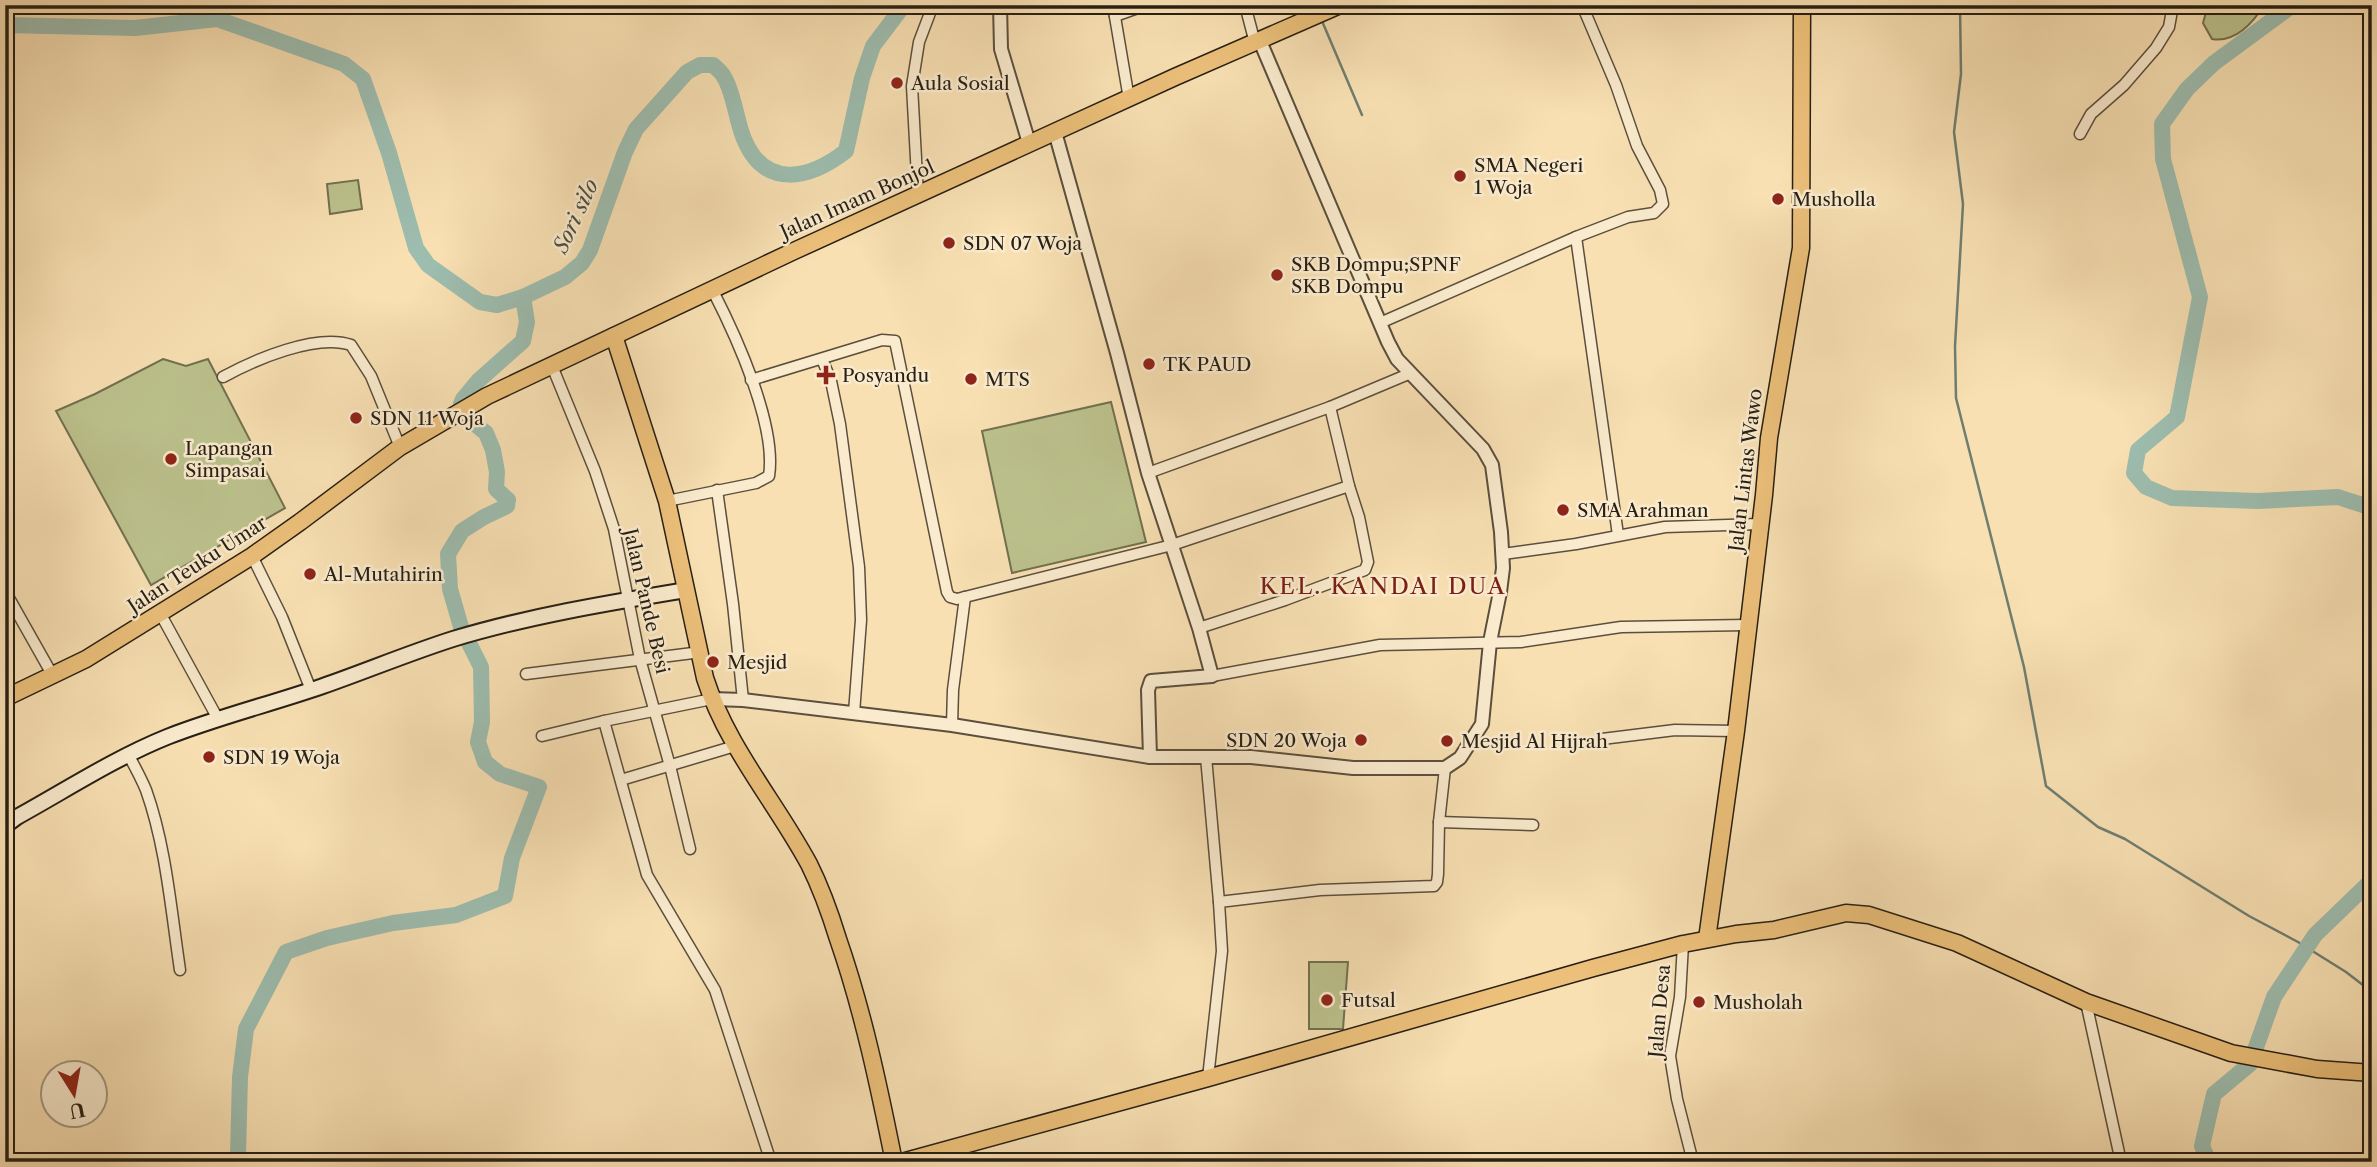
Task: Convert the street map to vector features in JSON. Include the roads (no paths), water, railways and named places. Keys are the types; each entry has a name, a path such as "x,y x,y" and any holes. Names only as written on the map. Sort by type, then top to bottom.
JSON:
{"main road":[{"name":"Jalan Imam Bonjol","path":"400,447 487,396 784,255 1340,5"},
{"name":"Jalan Lintas Wawo","path":"1713,938 1769,438 1801,248 1802,5"},
{"path":"614,336 667,500 712,699 734,746 809,864 826,901 863,1021 894,1162"},
{"name":"Jalan Teuku Umar","path":"5,698 86,659 252,556 400,447"},
{"path":"5,826 129,755 165,738 218,719 311,690 451,640 554,614 686,590"},
{"path":"902,1162 1683,944 1713,938 1735,942 1777,939 1859,918 1957,943 2086,1002 2231,1053 2317,1069 2372,1073"}],"street":[{"path":"918,195 912,86 919,42 933,5"},
{"path":"1000,5 1001,49 1029,143"},
{"path":"1113,5 1129,99"},
{"path":"1115,16 1146,5"},
{"path":"542,737 712,699 743,700 952,725 1150,757 1251,757 1353,768 1445,768 1460,758 1482,724 1490,642 1500,592 1503,554 1492,465 1483,449 1398,359 1258,42 1245,5"},
{"path":"1380,323 1576,237 1628,217 1654,213 1663,204 1660,190 1637,146 1612,73 1582,5"},
{"path":"2080,134 2091,114 2144,64 2169,27 2173,5"},
{"path":"1055,132 1117,353 1147,473 1199,628 1212,677"},
{"path":"1576,237 1618,535"},
{"path":"667,500 756,483 769,476 770,453 751,380 713,291"},
{"path":"751,380 882,340 891,339 896,342 948,594 952,599 1172,545 1349,486"},
{"path":"223,377 261,358 302,347 335,342 351,345 371,376 400,447"},
{"path":"822,359 831,381 840,424 861,580 861,620 853,713"},
{"name":"Jalan Pande Besi","path":"552,366 600,484 614,529 640,659 656,711 690,849"},
{"path":"1147,473 1330,407 1411,373"},
{"path":"1199,628 1286,600 1365,570 1368,562 1359,517 1330,407"},
{"path":"717,490 743,700"},
{"path":"1503,554 1576,544 1665,527 1760,524"},
{"path":"252,556 282,617 311,690"},
{"path":"5,591 53,676"},
{"path":"952,725 953,690 965,597"},
{"path":"160,613 218,719"},
{"path":"1150,757 1150,684 1156,679 1212,677 1380,645 1542,639 1621,627 1747,625"},
{"path":"526,674 701,652"},
{"path":"604,722 650,883 719,1000 771,1162"},
{"path":"1602,739 1675,730 1736,730"},
{"path":"621,780 734,746"},
{"path":"129,755 145,786 153,813 180,970"},
{"path":"1206,757 1222,951 1208,1078"},
{"path":"1219,902 1320,890 1434,886 1438,874 1439,822 1445,768"},
{"path":"1439,822 1533,825"},
{"name":"Jalan Desa","path":"1683,944 1680,997 1670,1056 1677,1099 1693,1162"},
{"path":"2086,1002 2121,1162"},
{"path":"5,1159 27,1162"}],"waterway":[{"name":"Sori silo","path":"5,25 135,28 217,19 344,64 363,79 389,153 416,248 428,265 480,302 497,305 523,297 565,277 582,263 590,250 625,152 636,129 687,72 700,65 713,65 723,75 744,139 753,155 764,166 776,173 803,173 832,161 846,151 862,78 873,46 904,5"},
{"path":"1960,5 1961,74 1954,132 1963,204 1955,346 1956,398 2024,667 2046,786 2098,827 2125,839 2249,916 2298,942 2372,992"},
{"path":"2293,5 2214,63 2187,89 2162,124 2163,159 2200,297 2177,417 2138,450 2134,473 2146,487 2172,498 2257,501 2338,497 2372,508"},
{"path":"1322,21 1362,115"},
{"path":"245,1162 238,1155 240,1077 246,1029 286,952 327,938 393,923 456,915 505,896 512,858 539,787 500,774 485,762 478,742 482,722 481,667 461,627 450,589 448,554 462,531 507,506 508,500 496,489 497,472 493,450 486,433 469,419 461,404 478,381 523,341 527,322 523,297"},
{"path":"2209,1162 2202,1146 2214,1094 2250,1064 2274,997 2315,935 2372,880"}],"place":[{"name":"Aula Sosial","path":"897,83"},
{"name":"SMA Negeri 1 Woja","path":"1460,176"},
{"name":"Musholla","path":"1778,199"},
{"name":"SDN 07 Woja","path":"949,243"},
{"name":"SKB Dompu;SPNF SKB Dompu","path":"1277,275"},
{"name":"TK PAUD","path":"1149,364"},
{"name":"Posyandu","path":"826,375"},
{"name":"MTS","path":"971,379"},
{"name":"SDN 11 Woja","path":"356,418"},
{"name":"Lapangan Simpasai","path":"171,459"},
{"name":"SMA Arahman","path":"1563,510"},
{"name":"Al-Mutahirin","path":"310,574"},
{"name":"Mesjid","path":"713,662"},
{"name":"SDN 20 Woja","path":"1361,740"},
{"name":"Mesjid Al Hijrah","path":"1447,741"},
{"name":"SDN 19 Woja","path":"209,757"},
{"name":"Futsal","path":"1327,1000"},
{"name":"Musholah","path":"1699,1002"}],"district":[{"name":"KEL. KANDAI DUA","path":"1383,586"}]}
